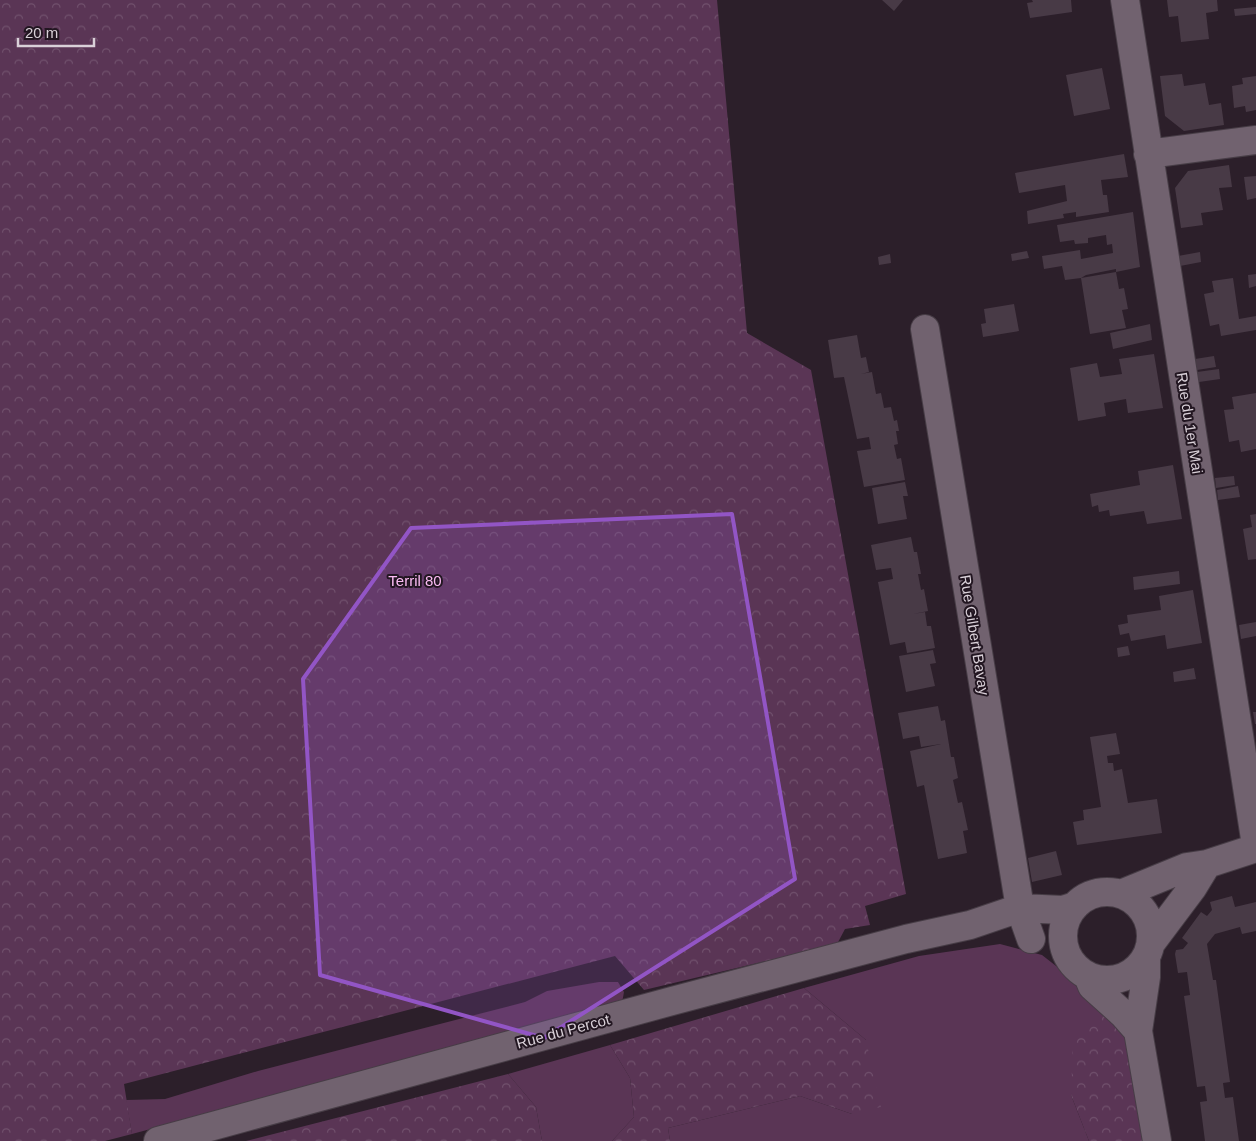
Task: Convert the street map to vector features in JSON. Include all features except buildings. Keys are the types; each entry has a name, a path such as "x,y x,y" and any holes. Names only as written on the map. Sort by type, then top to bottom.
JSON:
{"street":[{"name":"Rue du 1er Mai","path":"1125,0 1256,847"},
{"path":"1148,154 1256,140"},
{"name":"Rue Gilbert Bavay","path":"925,329 1020,908 1030,939"},
{"path":"1121,894 1187,867 1207,864 1256,847"},
{"path":"1079,968 1101,980 1114,980 1127,976 1138,968 1207,864"},
{"path":"1138,1031 1123,1014 1092,986 1064,946 1063,931 1067,917 1088,896 1104,892 1121,894 1135,901 1145,913 1151,927 1138,1031 1157,1141"},
{"name":"Rue du Percot","path":"158,1141 906,939 970,926 1020,908 1063,910 1076,906"},
{"name":"Rue du Percot","path":"970,926 1030,939 1079,968"}],"highlighted area":[{"path":"732,514 795,879 544,1038 320,975 303,679 411,528"}],"green space":[{"name":"Terril 80","path":"0,0 717,0 747,333 811,370 906,894 865,906 870,925 845,929 837,944 644,990 615,956 124,1084 132,1134 105,1141 0,1141"},
{"path":"1000,944 1042,955 1083,987 1106,1010 1071,1095 1089,1141 670,1141 668,1128 800,1096 852,1114 866,1040 804,988 919,956"},
{"path":"599,982 618,982 624,992 622,1003 132,1134 126,1100 165,1099 258,1071 525,1002 547,991"},
{"path":"804,988 866,1040 881,1107 852,1114 800,1096 668,1128 670,1141 612,1141 634,1117 630,1078 610,1045"},
{"path":"1106,1010 1128,1033 1144,1141 1089,1141 1071,1095 1073,1039"},
{"path":"610,1045 630,1078 634,1117 612,1141 542,1141 536,1107 508,1074"},
{"path":"508,1074 536,1107 542,1141 246,1141"}]}
